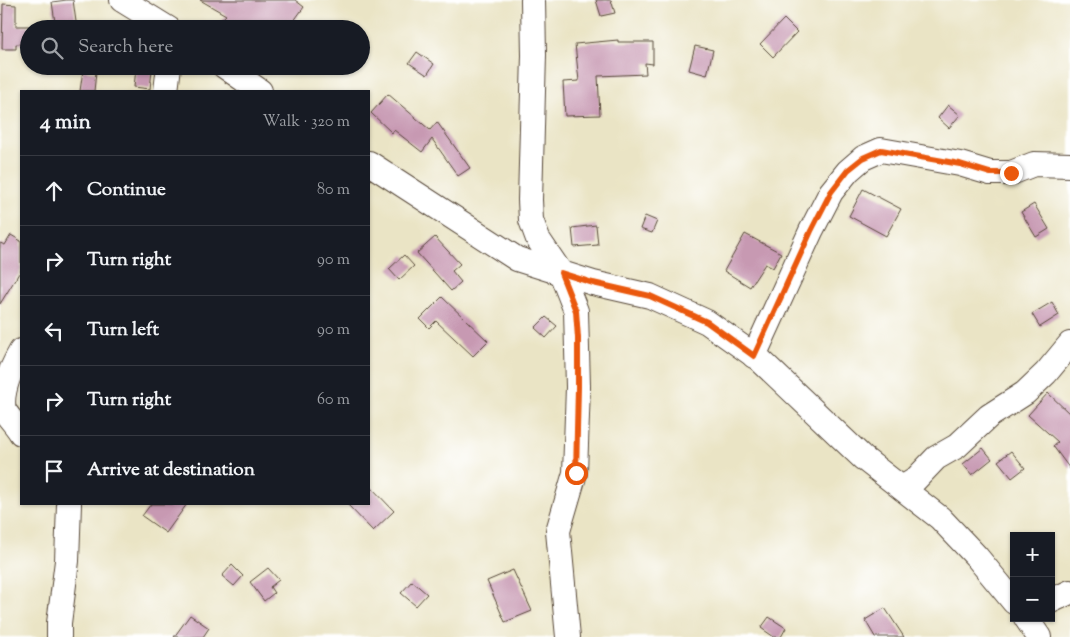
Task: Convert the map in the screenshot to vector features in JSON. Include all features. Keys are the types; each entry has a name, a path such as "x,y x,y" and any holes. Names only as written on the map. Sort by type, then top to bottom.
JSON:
{"street":[{"path":"122,0 154,20"},
{"path":"533,0 531,220 538,239 561,273 576,311 578,338 576,473 558,531 568,637"},
{"path":"166,90 168,75"},
{"path":"237,75 259,90"},
{"path":"754,356 811,231 831,192 848,170 863,158 881,150 960,164 990,173 1011,173 1034,164 1070,165"},
{"path":"370,164 517,259 593,283 650,296 707,322 754,356 863,458 940,518 976,556 1010,597"},
{"path":"902,488 915,480 936,458 957,446 989,416 1025,393 1046,373 1070,344"},
{"path":"20,353 5,380 0,397 2,409 20,432"},
{"path":"59,637 67,561 69,505"},
{"path":"1055,599 1070,592"},
{"path":"1029,622 1039,637"}],"building":[{"path":"73,0 76,20 55,20 52,2"},
{"path":"200,0 295,0 304,7 295,20 221,20 226,15"},
{"path":"596,0 611,0 615,13 601,16"},
{"path":"3,4 16,5 16,26 20,26 20,44 16,44 16,49 2,49"},
{"path":"784,19 797,32 773,57 760,44"},
{"path":"618,40 618,42 653,42 653,64 645,63 646,74 598,76 600,115 565,116 563,82 579,81 575,44"},
{"path":"695,46 713,50 707,75 689,70"},
{"path":"417,52 434,64 427,75 409,63"},
{"path":"82,75 96,75 94,90 80,90"},
{"path":"135,75 151,75 150,89 134,87"},
{"path":"388,94 430,130 437,122 470,168 458,176 432,139 422,152 394,130 392,133 371,113"},
{"path":"948,105 960,115 949,128 938,118"},
{"path":"863,189 901,209 886,236 849,216"},
{"path":"1034,204 1049,229 1036,237 1021,212"},
{"path":"645,216 657,221 652,233 640,229"},
{"path":"596,225 598,245 574,247 572,228"},
{"path":"745,234 781,253 773,268 765,264 750,287 724,271"},
{"path":"11,235 20,240 20,272 0,304 0,243 5,245"},
{"path":"435,237 460,264 452,271 461,282 451,291 417,253"},
{"path":"404,255 414,266 399,280 389,269"},
{"path":"442,297 488,341 473,356 436,321 429,328 420,319"},
{"path":"1052,302 1059,315 1040,327 1032,314"},
{"path":"546,317 557,326 546,338 535,328"},
{"path":"1048,393 1070,414 1070,469 1053,446 1058,442 1028,415"},
{"path":"983,448 992,459 972,475 963,464"},
{"path":"1011,451 1025,468 1012,478 998,461"},
{"path":"370,486 394,511 373,531 348,505 370,505"},
{"path":"150,505 186,505 166,533 142,516"},
{"path":"232,565 243,576 234,586 222,576"},
{"path":"268,568 279,580 270,587 274,593 264,601 250,582"},
{"path":"513,570 532,611 505,622 487,581"},
{"path":"412,581 427,594 416,606 401,593"},
{"path":"885,608 904,637 875,637 865,620"},
{"path":"190,615 209,628 203,637 174,637"},
{"path":"769,617 786,628 781,637 774,637 761,628"}],"route":[{"path":"576,473 578,387 576,311 561,273 593,283 650,296 707,322 754,356 811,231 831,192 848,170 863,158 881,150 960,164 990,173 1011,173"}]}
